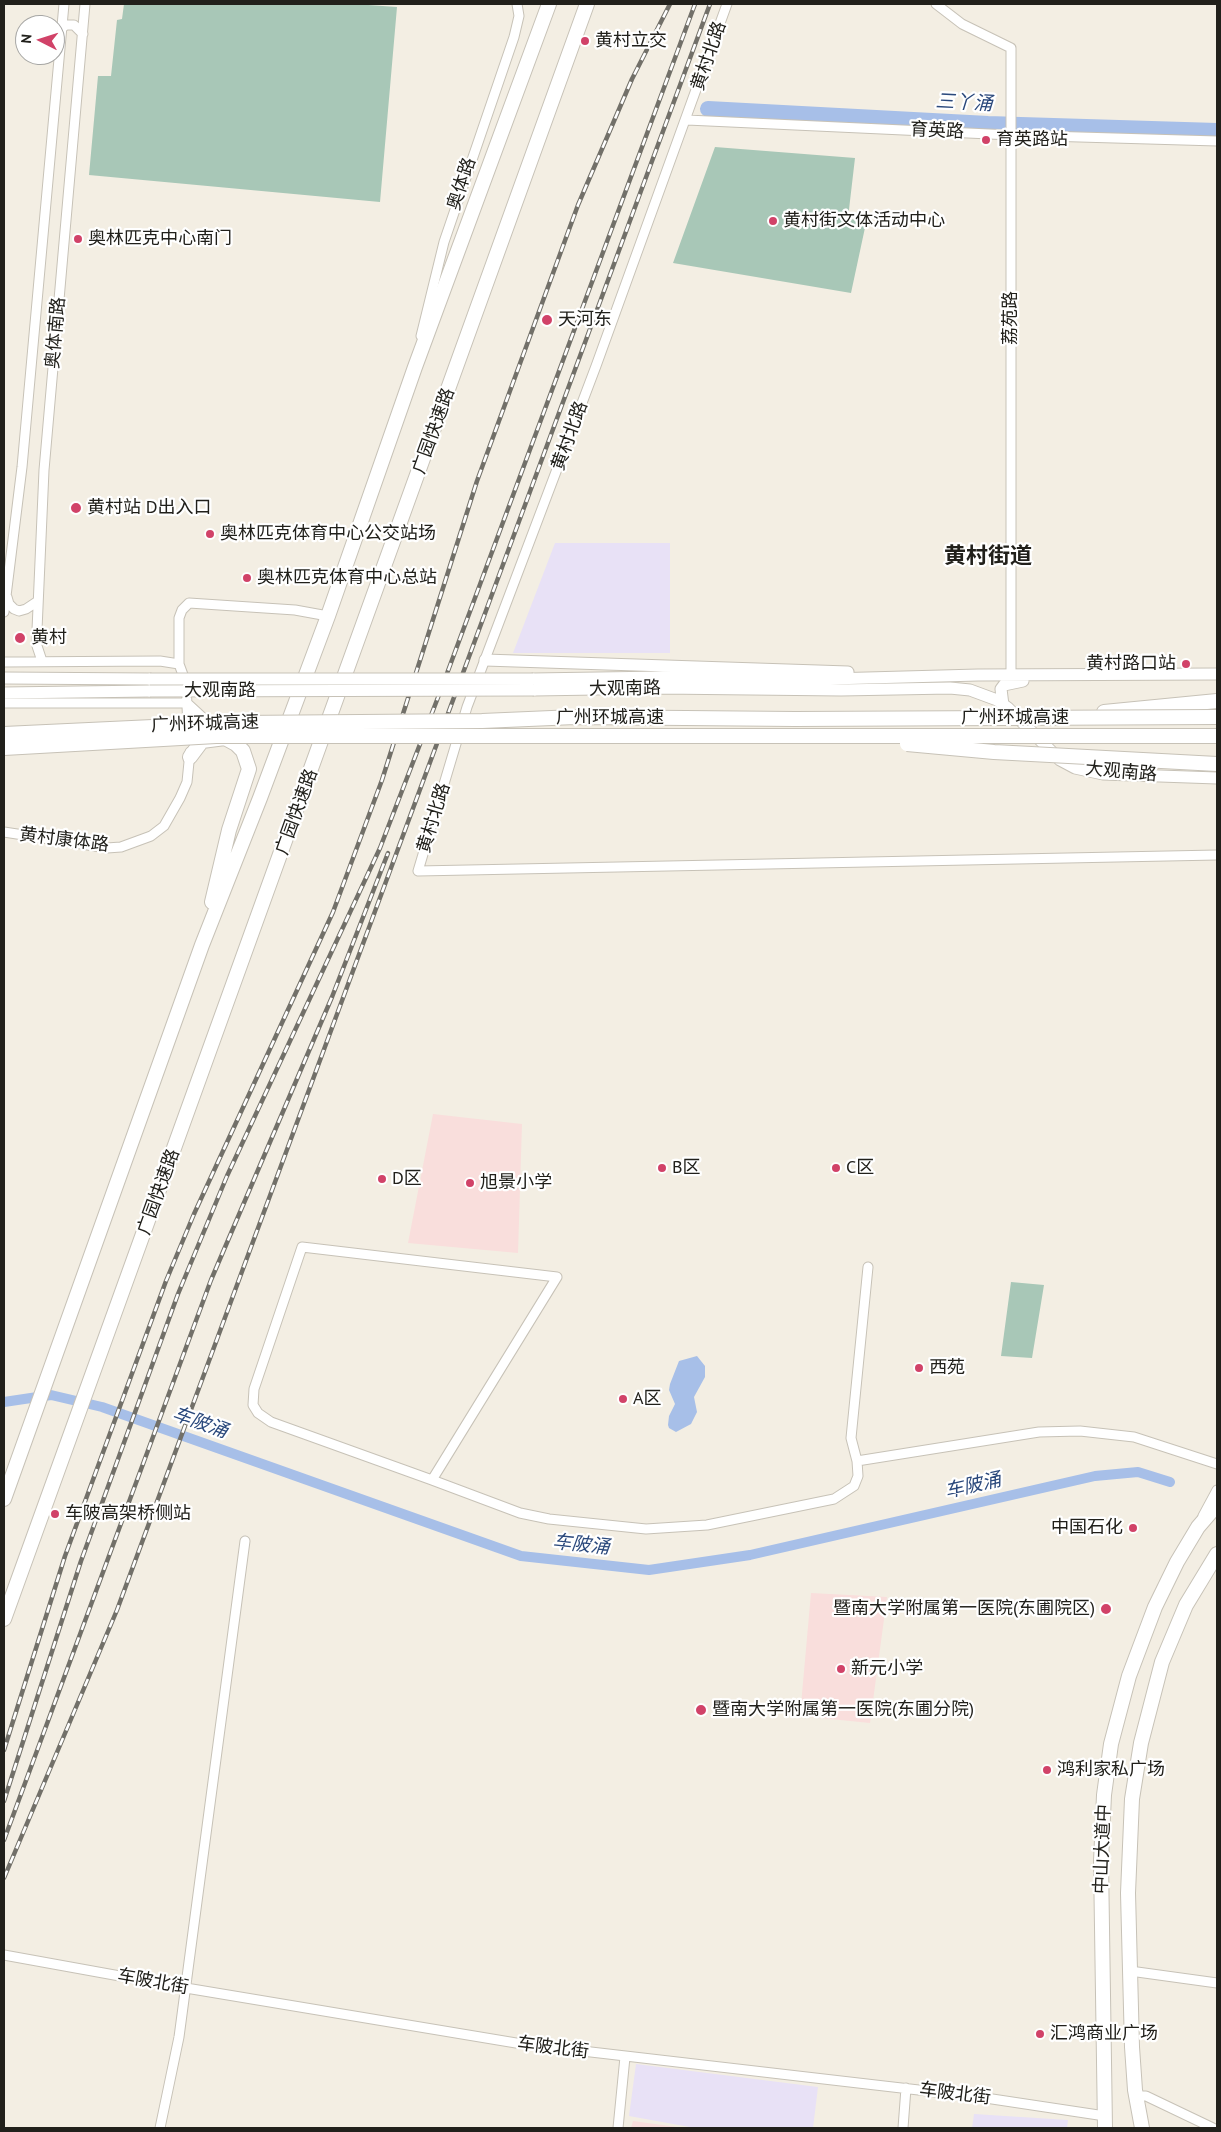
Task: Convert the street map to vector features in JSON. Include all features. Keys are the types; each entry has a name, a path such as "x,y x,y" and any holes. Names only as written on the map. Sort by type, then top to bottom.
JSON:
{"highway":[{"path":"4,1499 202,945 260,798 328,616 415,367 549,4"},
{"name":"广园快速路","path":"4,1619 587,4"},
{"path":"1046,718 1217,701"},
{"name":"广州环城高速","path":"4,734 238,722 482,721 575,717 1217,717"},
{"path":"4,730 138,726"},
{"name":"广州环城高速","path":"4,748 220,737 844,738 1217,736"},
{"path":"4,753 220,737 236,744 243,751 249,769 229,830 202,945"},
{"path":"190,757 202,741 220,737"},
{"path":"844,738 994,752 1217,764"},
{"name":"中山大道中","path":"1105,2122 1101,1861 1102,1826 1108,1764 1122,1696 1151,1616 1169,1577 1198,1527 1217,1505"},
{"name":"中山大道中","path":"1142,2128 1136,2096 1130,1971 1129,1839 1132,1799 1141,1743 1156,1680 1169,1642 1191,1597 1217,1554"}],"main road":[{"path":"485,660 851,672 862,679"},
{"path":"1003,705 1001,689 1009,682 1072,680 1094,674"},
{"name":"大观南路","path":"533,685 663,677 793,680 1011,675 1217,674"},
{"name":"大观南路","path":"4,678 150,685 533,685 841,690 950,688 970,690 1003,705 1060,760 1075,768 1103,774 1217,778"},
{"name":"大观南路","path":"4,693 150,685"}],"street":[{"name":"奥体南路","path":"42,661 37,646 44,470 86,4"},
{"name":"奥体路","path":"415,367 444,242 514,37 519,16 516,4"},
{"name":"黄村北路","path":"727,4 687,120 467,707 418,871 1217,855"},
{"name":"荔苑路","path":"936,4 962,24 1011,48 1011,675"},
{"path":"65,26 74,25 83,34"},
{"name":"奥体南路","path":"4,612 31,376 58,65"},
{"name":"育英路","path":"687,120 1217,141"},
{"path":"6,594 9,604 19,611 38,601"},
{"name":"黄村康体路","path":"4,832 107,848 135,843 151,836 164,826 172,815 187,782 190,757 186,684 179,664 179,618 182,610 189,603 295,610 328,616"},
{"path":"4,662 160,661 179,664"},
{"path":"4,703 187,703 220,737"},
{"path":"432,1480 557,1277 302,1247 254,1389 253,1405 258,1413 271,1422 520,1513 549,1519 646,1529 707,1526 834,1499 854,1486 858,1476 857,1462 850,1438 868,1267"},
{"path":"857,1462 1039,1432 1080,1431 1134,1437 1217,1464"},
{"path":"1198,1527 1217,1490"},
{"path":"160,2128 179,2037 245,1541"},
{"name":"车陂北街","path":"4,1955 186,1988 522,2044 906,2088 1105,2122"},
{"path":"1130,1971 1217,1983"},
{"path":"618,2128 625,2057"},
{"path":"903,2128 906,2088"},
{"path":"1136,2096 1146,2096 1213,2128"}],"shaded area":[{"path":"555,543 670,543 670,653 513,653"},
{"name":"旭景小学","path":"433,1114 522,1124 518,1253 408,1243"},
{"name":"新元小学","path":"811,1593 887,1597 870,1723 800,1716"},
{"path":"636,2064 818,2087 813,2128 695,2128 629,2116"},
{"path":"974,2114 1068,2120 1067,2128 972,2128"},
{"path":"633,2121 684,2128 631,2128"}],"green space":[{"path":"124,4 354,4 397,7 380,202 89,175 98,76 111,76 117,20 122,19"},
{"name":"黄村街文体活动中心","path":"715,147 855,158 848,218 866,223 851,293 673,263"},
{"path":"1011,1282 1044,1285 1032,1358 1001,1356"}],"water":[{"path":"697,1356 705,1366 705,1377 694,1397 697,1412 691,1424 676,1432 669,1428 668,1425 669,1416 675,1404 669,1390 670,1384 679,1361"}],"waterway":[{"name":"三丫涌","path":"708,109 988,124 1217,131"},
{"name":"车陂涌","path":"4,1402 51,1395 102,1407 521,1556 649,1570 750,1555 1095,1476 1138,1472 1170,1482"}],"railway":[{"path":"4,1750 65,1556 166,1281 194,1214 333,912 382,780 477,481 578,205 632,79 670,4"},
{"path":"4,1801 81,1561 178,1294 227,1176 380,848 442,687 695,4"},
{"path":"4,1878 117,1610 710,4"},
{"path":"4,1840 211,1280 332,997 388,853"}],"place":[{"name":"黄村立交","path":"585,41"},
{"name":"育英路站","path":"986,140"},
{"name":"黄村街文体活动中心","path":"773,221"},
{"name":"奥林匹克中心南门","path":"78,239"},
{"name":"天河东","path":"547,320"},
{"name":"黄村站 D出入口","path":"76,508"},
{"name":"奥林匹克体育中心公交站场","path":"210,534"},
{"name":"奥林匹克体育中心总站","path":"247,578"},
{"name":"黄村","path":"20,638"},
{"name":"黄村路口站","path":"1186,664"},
{"name":"B区","path":"662,1168"},
{"name":"C区","path":"836,1168"},
{"name":"D区","path":"382,1179"},
{"name":"旭景小学","path":"470,1183"},
{"name":"西苑","path":"919,1368"},
{"name":"A区","path":"623,1399"},
{"name":"车陂高架桥侧站","path":"55,1514"},
{"name":"中国石化","path":"1133,1528"},
{"name":"暨南大学附属第一医院(东圃院区)","path":"1106,1609"},
{"name":"新元小学","path":"841,1669"},
{"name":"暨南大学附属第一医院(东圃分院)","path":"701,1710"},
{"name":"鸿利家私广场","path":"1047,1770"},
{"name":"汇鸿商业广场","path":"1040,2034"}],"district":[{"name":"黄村街道","path":"988,557"}]}
